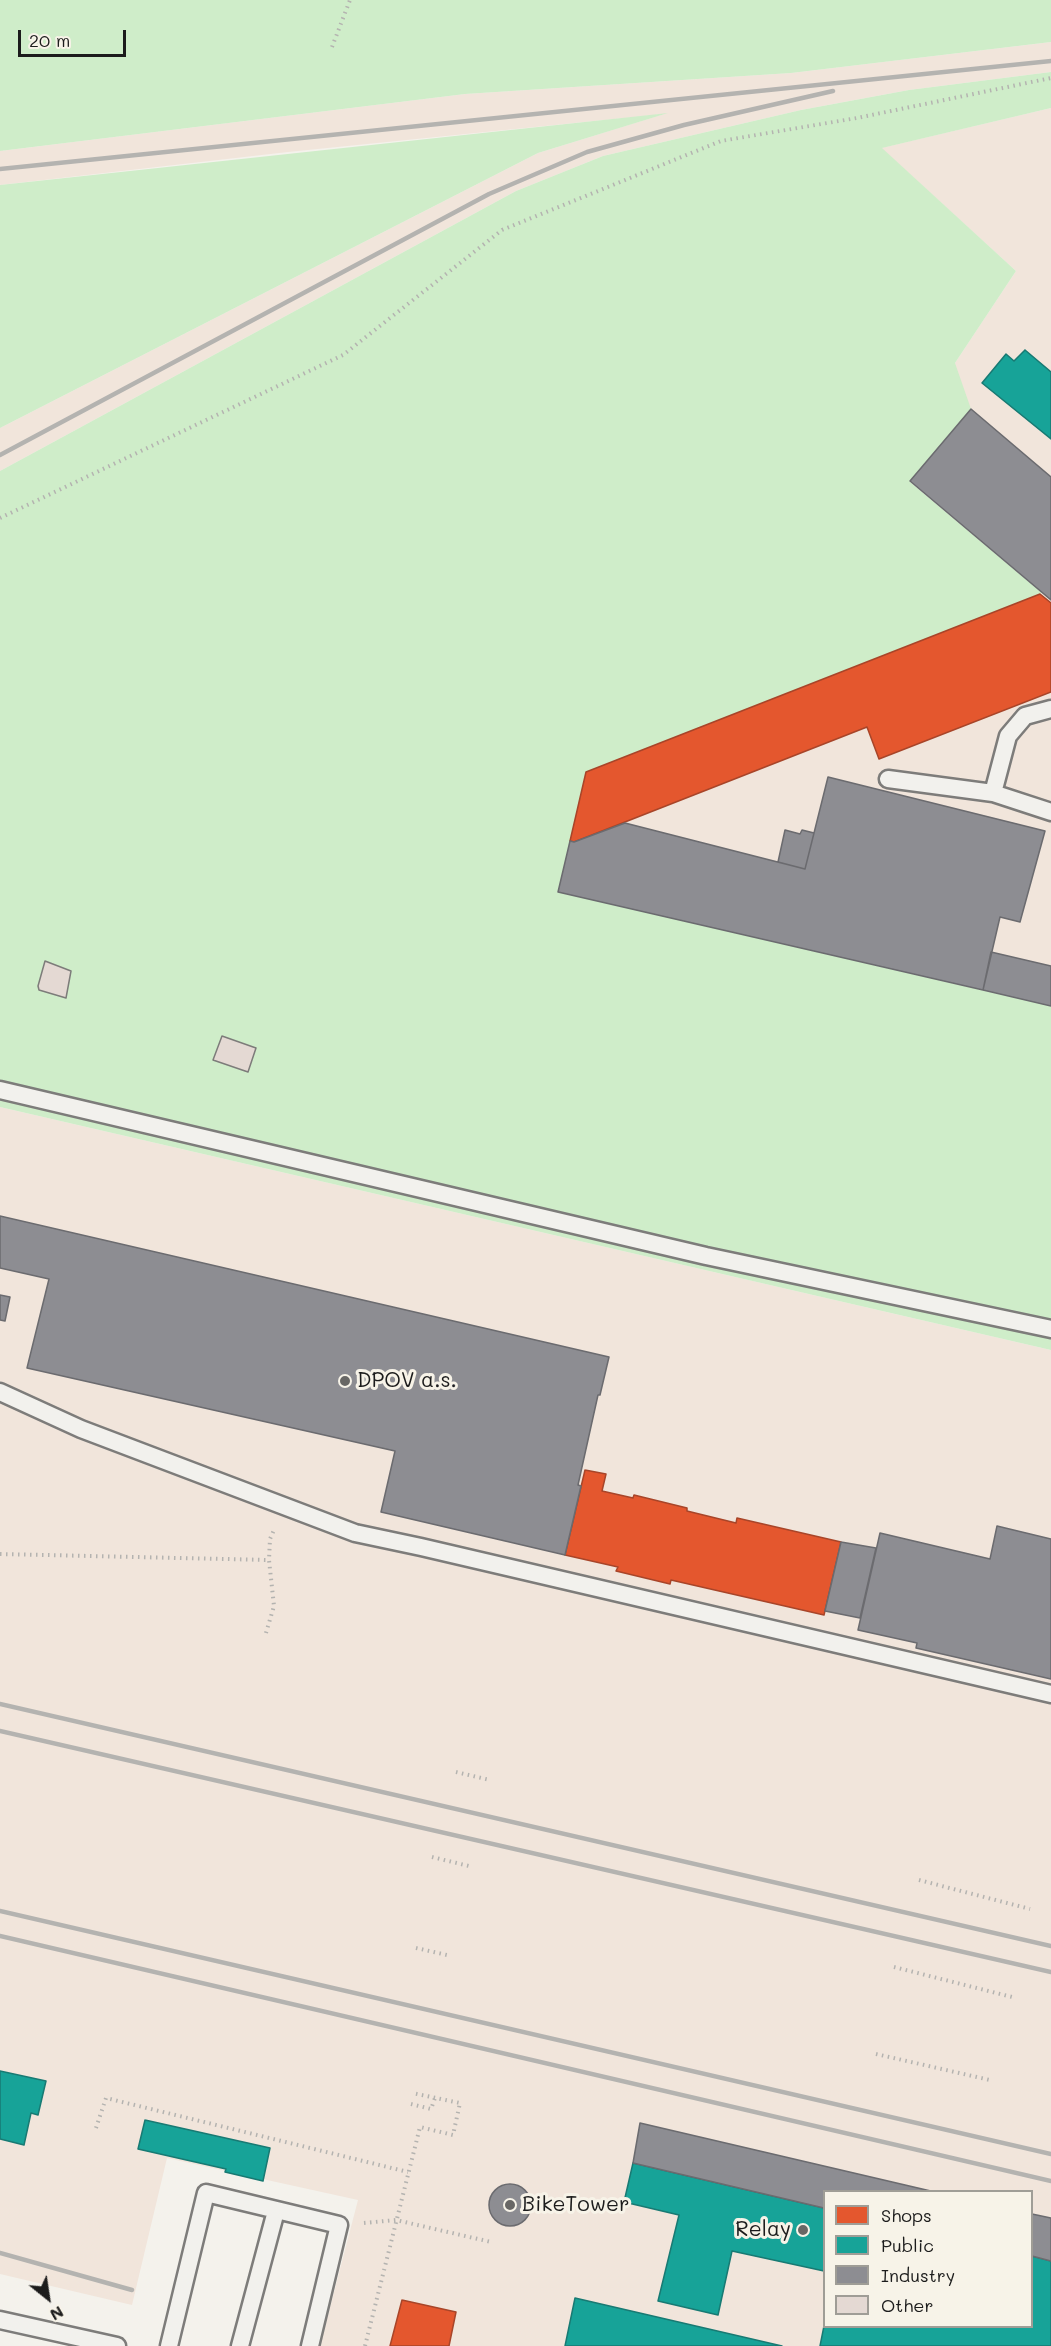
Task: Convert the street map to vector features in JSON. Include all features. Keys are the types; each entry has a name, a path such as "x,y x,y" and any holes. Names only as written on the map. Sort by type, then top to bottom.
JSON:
{"lane":[{"path":"993,793 1008,736 1025,716 1051,709"},
{"path":"888,779 993,793 1051,812"},
{"path":"0,1090 706,1256 1051,1329"},
{"path":"0,1392 81,1429 355,1533 1051,1694"},
{"path":"169,2346 206,2193 339,2225 310,2346"},
{"path":"240,2346 276,2211"},
{"path":"0,2320 117,2346"}],"path":[{"path":"332,47 350,0"},
{"path":"0,518 343,355 502,230 523,221 721,141 857,118 1051,78"},
{"path":"266,1633 274,1606 269,1560 270,1539 284,1507"},
{"path":"0,1554 269,1560"},
{"path":"456,1772 490,1780"},
{"path":"432,1857 469,1866"},
{"path":"919,1880 1030,1909"},
{"path":"416,1948 447,1954"},
{"path":"894,1967 1016,1998"},
{"path":"876,2054 990,2080"},
{"path":"365,2346 420,2127 453,2135 460,2103 412,2093"},
{"path":"96,2128 106,2098 408,2172"},
{"path":"411,2104 431,2109 435,2098"},
{"path":"396,2220 491,2242"}],"shaded area":[{"path":"1051,42 1051,72 909,90 801,110 603,156 516,191 0,471 0,428 538,153 664,114 288,152 0,185 0,151 465,94 791,73"},
{"path":"1051,108 1051,1006 558,892 586,772 1042,593 910,481 955,363 1016,271 881,148"},
{"path":"0,1107 1051,1350 1051,2346 320,2346 358,2200 167,2158 132,2305 0,2274"}],"green space":[{"path":"0,0 1051,0 1051,42 791,73 465,94 0,151"},
{"path":"1051,72 1051,108 882,148 1016,271 955,363 971,409 910,482 1042,593 586,772 558,892 1051,1006 1051,1350 0,1107 0,471 516,191 603,156 801,110 909,90"},
{"path":"668,113 538,153 0,428 0,185"}],"building: Shops":[{"path":"1040,594 1051,603 1051,692 879,759 867,727 574,842 570,841 586,772"},
{"path":"585,1470 606,1474 602,1491 633,1498 634,1495 736,1523 737,1518 841,1542 824,1615 671,1580 670,1584 616,1571 618,1567 565,1555"},
{"path":"402,2300 456,2312 449,2346 390,2346"}],"building: Public":[{"path":"1025,350 1051,372 1051,439 982,383 1006,354 1014,361"},
{"path":"0,2071 46,2081 38,2115 31,2113 24,2145 0,2139"},
{"path":"145,2120 270,2148 263,2181 225,2172 226,2169 138,2149"},
{"path":"633,2163 823,2208 823,2271 732,2251 718,2315 658,2301 679,2215 624,2202"},
{"path":"1033,2256 1051,2261 1051,2346 820,2346 824,2328 1033,2328"},
{"path":"575,2298 782,2346 565,2346"}],"building: Industry":[{"path":"971,409 1051,477 1051,600 910,481"},
{"path":"828,777 1045,831 1020,922 1000,917 983,990 558,892 570,841 574,842 625,823 805,869"},
{"path":"785,830 800,834 802,830 814,833 805,869 778,862"},
{"path":"991,952 1051,966 1051,1006 983,990"},
{"name":"DPOV a.s.","path":"0,1216 609,1357 578,1485 581,1486 565,1555 381,1512 395,1451 27,1368 49,1279 0,1268"},
{"path":"0,1295 10,1297 5,1321 0,1320"},
{"path":"997,1526 1051,1539 1051,1679 916,1648 917,1643 858,1630 880,1533 990,1559"},
{"path":"841,1542 876,1548 860,1618 825,1611"},
{"path":"640,2123 926,2190 823,2190 823,2208 633,2163"},
{"name":"BikeTower","path":"510,2184 525,2190 531,2205 525,2220 510,2226 495,2220 489,2205 495,2190"},
{"path":"1033,2214 1051,2218 1051,2261 1033,2256"}],"building: Other":[{"path":"45,961 71,971 66,998 39,990"},
{"path":"222,1036 256,1048 248,1072 213,1060"}],"railway":[{"path":"0,169 1051,61"},
{"path":"0,455 489,194 587,152 684,125 833,91"},
{"path":"0,1704 1051,1946"},
{"path":"0,1731 1051,1972"},
{"path":"0,1911 1051,2154"},
{"path":"0,1936 1051,2181"},
{"path":"0,2253 132,2290"}],"place":[{"name":"DPOV a.s.","path":"345,1381"},
{"name":"BikeTower","path":"510,2205"},
{"name":"Relay","path":"803,2230"}]}
